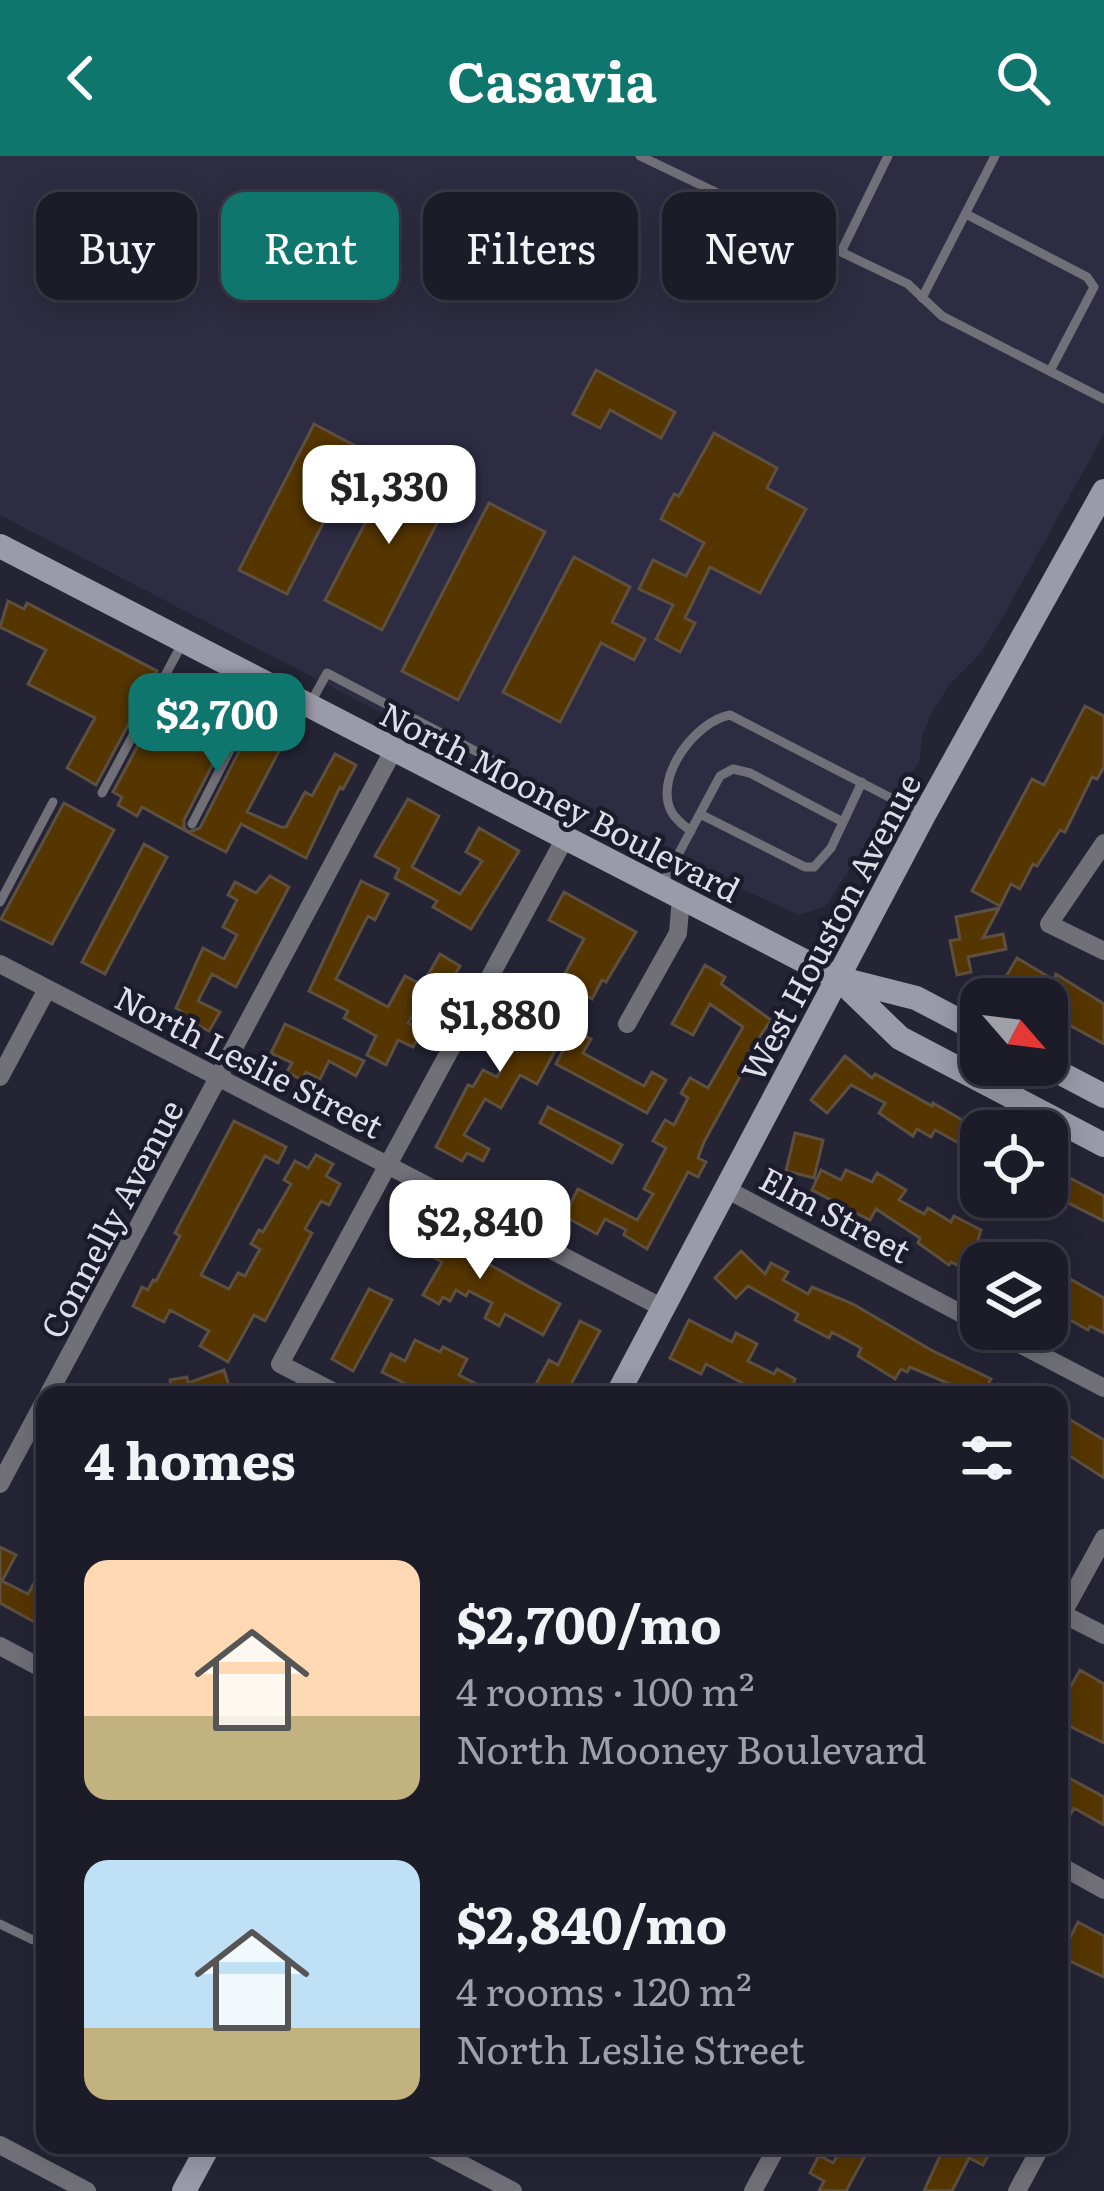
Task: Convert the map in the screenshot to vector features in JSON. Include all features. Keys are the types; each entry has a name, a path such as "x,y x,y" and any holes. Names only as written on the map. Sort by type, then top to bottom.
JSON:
{"street":[{"name":"West Houston Avenue","path":"622,1386 924,815 1104,491"},
{"name":"North Mooney Boulevard","path":"0,546 837,978 916,998 960,1021"},
{"name":"Connelly Avenue","path":"52,1386 393,751"},
{"path":"323,1386 280,1364 564,840"},
{"path":"1104,844 1049,924 1104,951"},
{"path":"628,1024 678,933 671,893"},
{"name":"North Leslie Street","path":"0,964 663,1308"},
{"name":"North Mooney Boulevard","path":"837,978 900,1038 1104,1145"},
{"path":"0,1077 47,988"},
{"path":"1068,1077 1104,1096"},
{"name":"Elm Street","path":"726,1189 960,1313"},
{"path":"1031,1350 1104,1388"},
{"name":"Connelly Avenue","path":"0,1484 36,1417"},
{"path":"1068,1601 1104,1538"},
{"path":"1068,1619 1104,1635"},
{"path":"0,1646 36,1665"},
{"path":"1068,1870 1104,1890"},
{"path":"0,2145 87,2191"},
{"path":"184,2191 204,2154"},
{"path":"442,2154 513,2191"},
{"path":"753,2191 773,2154"},
{"path":"1017,2191 1037,2154"}],"lane":[{"path":"640,156 908,284 942,316 1104,399"},
{"path":"841,252 888,156"},
{"path":"922,298 995,156"},
{"path":"966,214 1087,277 1094,287 1050,371"},
{"path":"102,794 183,642"},
{"path":"308,707 327,673 502,765 484,799"},
{"path":"193,824 264,684"},
{"path":"691,831 672,815 666,797 669,779 698,728 730,715 924,815"},
{"path":"671,893 691,831 720,776 739,770 843,822"},
{"path":"700,814 805,867 814,867 831,848 862,782"},
{"path":"0,902 53,802"},
{"path":"0,1924 36,1939"}],"shaded area":[{"path":"0,156 1104,156 1104,434 998,626 933,711 922,735 920,760 825,907 799,915 569,810 0,515"}],"building":[{"path":"596,370 675,412 661,438 610,410 600,428 573,414"},
{"path":"314,424 361,449 287,594 239,570"},
{"path":"714,433 777,468 767,488 806,509 760,593 710,567 685,618 695,623 680,652 656,639 673,605 639,589 653,560 686,576 704,543 661,519"},
{"path":"396,464 452,494 382,630 325,600"},
{"path":"489,503 545,532 458,700 402,671"},
{"path":"574,557 630,587 612,622 645,639 634,660 601,643 560,722 503,692"},
{"path":"8,601 24,609 27,603 157,671 96,785 67,768 95,718 28,684 46,650 0,627"},
{"path":"172,682 238,715 184,820 189,832 200,828 254,722 286,738 247,812 281,827 286,827 305,792 312,796 335,754 356,765 343,789 340,787 306,858 241,824 226,852 142,807 137,816 118,805 122,797 113,792"},
{"path":"1085,706 1104,716 1104,767 1097,779 1092,777 1065,832 1060,830 1037,866 1033,864 1020,889 1011,884 1000,906 972,891 1032,779 1044,785"},
{"path":"408,799 439,816 412,867 460,894 482,861 466,852 479,828 519,851 471,929 433,907 437,901 395,878 399,869 375,856"},
{"path":"64,803 114,830 52,944 1,919"},
{"path":"144,844 167,857 105,974 82,962"},
{"path":"270,876 289,887 236,987 212,974 198,1001 220,1012 209,1031 182,1017 184,1013 176,1008 203,948 224,959 237,935 223,927 237,900 228,895 235,882 256,893"},
{"path":"361,881 388,894 375,920 368,916 336,979 388,1007 405,976 422,985 440,954 460,966 433,1003 422,997 408,1023 422,1030 413,1047 398,1040 386,1065 367,1055 376,1036 344,1018 348,1011 309,991"},
{"path":"564,892 636,932 592,999 561,981 584,939 549,920"},
{"path":"999,908 983,938 1003,934 1006,949 968,957 971,972 957,975 950,941 960,939 956,917"},
{"path":"1017,958 1051,978 1005,978"},
{"path":"705,965 725,977 721,984 771,1020 704,1142 698,1158 706,1162 698,1177 688,1172 647,1249 605,1219 597,1234 564,1216 578,1189 637,1220 653,1194 644,1189 666,1148 653,1141 665,1120 674,1125 688,1098 681,1093 690,1078 708,1088 743,1027 710,1004 693,1035 672,1024"},
{"path":"522,978 536,985 528,1000 540,1006 525,1034 555,1051 537,1084 520,1075 501,1108 485,1099 464,1135 489,1149 483,1161 467,1153 462,1161 436,1147 468,1085 473,1087 483,1070 497,1077 511,1051 495,1042 511,1014 505,1010"},
{"path":"1068,982 1104,1004 1104,1044 1068,1024"},
{"path":"285,1024 364,1061 356,1076 329,1061 320,1079 306,1072 302,1080 287,1072 292,1063 271,1053"},
{"path":"573,1031 591,1039 583,1053 644,1086 652,1072 666,1080 647,1113 556,1064"},
{"path":"845,1056 872,1078 875,1074 960,1119 960,1144 935,1130 931,1137 917,1129 913,1136 879,1113 885,1103 851,1085 827,1113 811,1100"},
{"path":"548,1107 622,1145 612,1163 540,1123"},
{"path":"234,1121 286,1147 278,1163 265,1156 201,1275 229,1289 238,1273 245,1276 260,1249 251,1244 291,1184 284,1180 295,1161 308,1168 316,1155 333,1164 326,1176 340,1184 329,1205 321,1201 305,1229 312,1233 265,1321 254,1315 228,1362 200,1346 209,1331 170,1310 164,1322 133,1306 142,1287 148,1290 156,1281 180,1236 175,1233"},
{"path":"795,1133 823,1140 814,1178 786,1171"},
{"path":"821,1170 841,1180 846,1170 872,1182 877,1173 906,1190 899,1200 924,1214 928,1208 951,1222 954,1216 981,1230 977,1242 960,1242 960,1266 949,1265 918,1243 920,1238 876,1209 870,1220 812,1190"},
{"path":"1068,1177 1104,1196 1104,1221 1068,1203"},
{"path":"408,1219 560,1304 543,1335 505,1314 499,1326 485,1318 492,1303 469,1291 466,1296 456,1290 450,1301 443,1297 439,1304 423,1295 442,1262 398,1238"},
{"path":"741,1251 765,1274 771,1263 788,1272 783,1280 808,1294 812,1287 853,1304 991,1379 987,1386 955,1386 910,1367 907,1372 901,1369 895,1379 858,1356 861,1348 795,1320 798,1314 748,1286 736,1298 715,1278"},
{"path":"1068,1278 1104,1298 1104,1333 1090,1326 1088,1330 1068,1319"},
{"path":"369,1289 392,1300 353,1371 332,1359"},
{"path":"689,1320 732,1342 736,1333 757,1344 748,1361 774,1374 777,1369 795,1379 795,1386 748,1386 706,1364 701,1374 670,1358"},
{"path":"580,1321 600,1331 570,1386 535,1386 549,1360 558,1365"},
{"path":"415,1340 440,1352 443,1347 467,1359 459,1375 480,1386 410,1386 382,1372 391,1354 405,1361"},
{"path":"224,1370 229,1386 171,1386 170,1380 187,1377 188,1383"},
{"path":"1068,1421 1104,1440 1104,1478 1068,1455"},
{"path":"0,1547 16,1555 2,1581 28,1594 36,1580 36,1623 0,1603"},
{"path":"1080,1670 1104,1684 1104,1743 1068,1725 1068,1691"},
{"path":"1068,1780 1104,1797 1104,1825 1074,1808 1068,1819"},
{"path":"1078,1922 1104,1936 1104,1977 1068,1960"},
{"path":"838,2154 866,2154 846,2191 819,2191 824,2181 810,2173 819,2155 833,2163"},
{"path":"941,2154 989,2154 983,2165 969,2158 952,2191 924,2191"}]}
